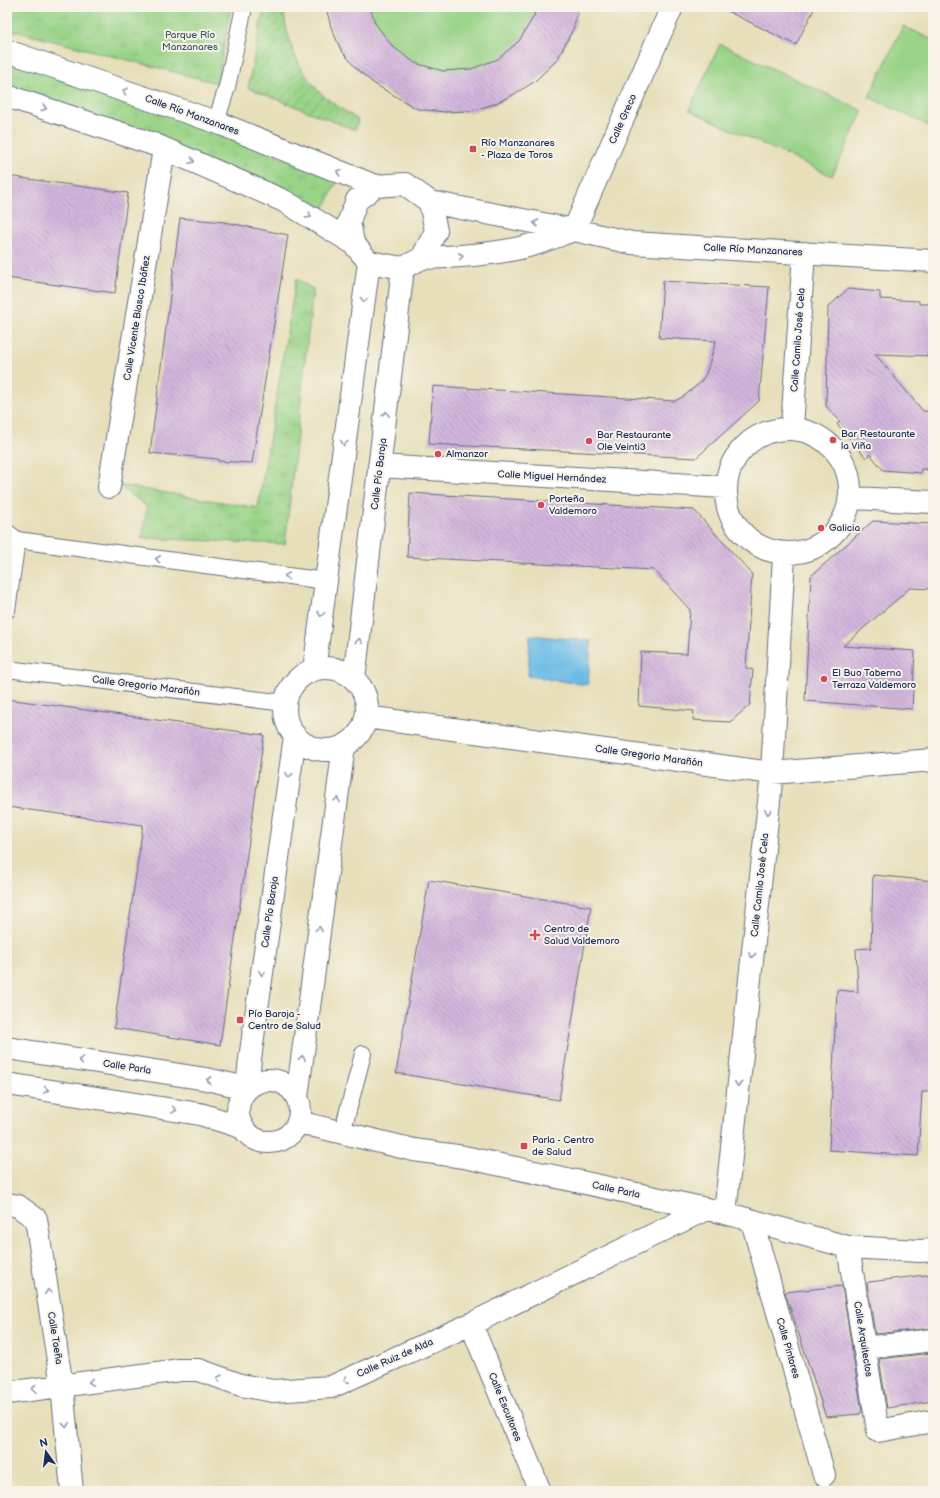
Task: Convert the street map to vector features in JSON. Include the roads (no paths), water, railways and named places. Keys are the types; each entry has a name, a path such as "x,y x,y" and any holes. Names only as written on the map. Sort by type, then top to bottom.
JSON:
{"street":[{"name":"Calle Greco","path":"574,230 672,7"},
{"name":"Calle Río Manzanares","path":"7,51 216,122 375,186"},
{"path":"7,96 156,145 284,201 353,243 369,262 402,268 422,258 457,257 523,247 548,240 574,230"},
{"name":"Calle Vicente Blasco Ibáñez","path":"109,487 164,149"},
{"path":"353,243 349,221 357,200 375,186 405,184 430,202 436,231 422,258"},
{"name":"Calle Río Manzanares","path":"430,202 574,230 632,243 933,261"},
{"name":"Calle Camilo José Cela","path":"792,427 804,253"},
{"path":"314,670 369,262"},
{"name":"Calle Pío Baroja","path":"354,680 402,268"},
{"path":"792,427 822,436 851,475 853,498 844,524 804,554 784,555 755,546 726,507 724,487 733,458 773,429 792,427"},
{"name":"Calle Miguel Hernández","path":"379,466 724,487"},
{"path":"853,498 933,502"},
{"name":"Calle Camilo José Cela","path":"715,1211 772,773 784,555"},
{"path":"324,668 335,669 354,680 362,691 366,704 366,717 362,729 354,739 344,746 331,750 318,749 305,745 295,736 288,726 285,715 285,703 288,692 294,683 303,675 314,670 324,668"},
{"name":"Calle Gregorio Marañón","path":"366,717 772,773 933,760"},
{"name":"Calle Pío Baroja","path":"247,1088 295,736"},
{"path":"7,1084 200,1114 241,1127 251,1137 264,1142 278,1141 290,1134 298,1122 300,1109 297,1096 344,746"},
{"name":"Calle Parla","path":"7,1048 206,1079 247,1088"},
{"path":"241,1127 237,1113 239,1100 247,1088 260,1081 274,1080 287,1086 297,1096"},
{"name":"Calle Parla","path":"298,1122 414,1150 464,1157 715,1211 848,1248 920,1251 933,1250"},
{"name":"Calle Taeña","path":"7,1204 18,1206 36,1219 62,1386 72,1491"},
{"name":"Calle Ruiz de Alda","path":"7,1393 180,1370 199,1370 242,1385 273,1391 331,1386 471,1324 715,1211"},
{"name":"Calle Pintores","path":"752,1221 824,1475"},
{"name":"Calle Arquitectos","path":"848,1248 878,1431 933,1421"},
{"name":"Calle Escultores","path":"471,1324 540,1491"},
{"path":"864,1348 933,1340"}],"lane":[{"path":"216,122 227,87 244,7"},
{"path":"7,610 12,536 326,581"},
{"name":"Calle Gregorio Marañón","path":"7,669 285,703"},
{"path":"342,1133 363,1054"}],"water":[{"path":"530,635 591,641 588,685 528,676"}],"place":[{"name":"Río Manzanares - Plaza de Toros","path":"473,149"},
{"name":"Bar Restaurante la Viña","path":"833,440"},
{"name":"Bar Restaurante Ole Veinti3","path":"589,441"},
{"name":"Almanzor","path":"438,454"},
{"name":"Porteña Valdemoro","path":"541,505"},
{"name":"Galicia","path":"821,528"},
{"name":"El Buo Taberna Terraza Valdemoro","path":"824,679"},
{"name":"Centro de Salud Valdemoro","path":"535,935"},
{"name":"Pío Baroja - Centro de Salud","path":"240,1020"},
{"name":"Parla - Centro de Salud","path":"524,1146"}],"park label":[{"name":"Parque Río Manzanares","path":"190,40"}]}
